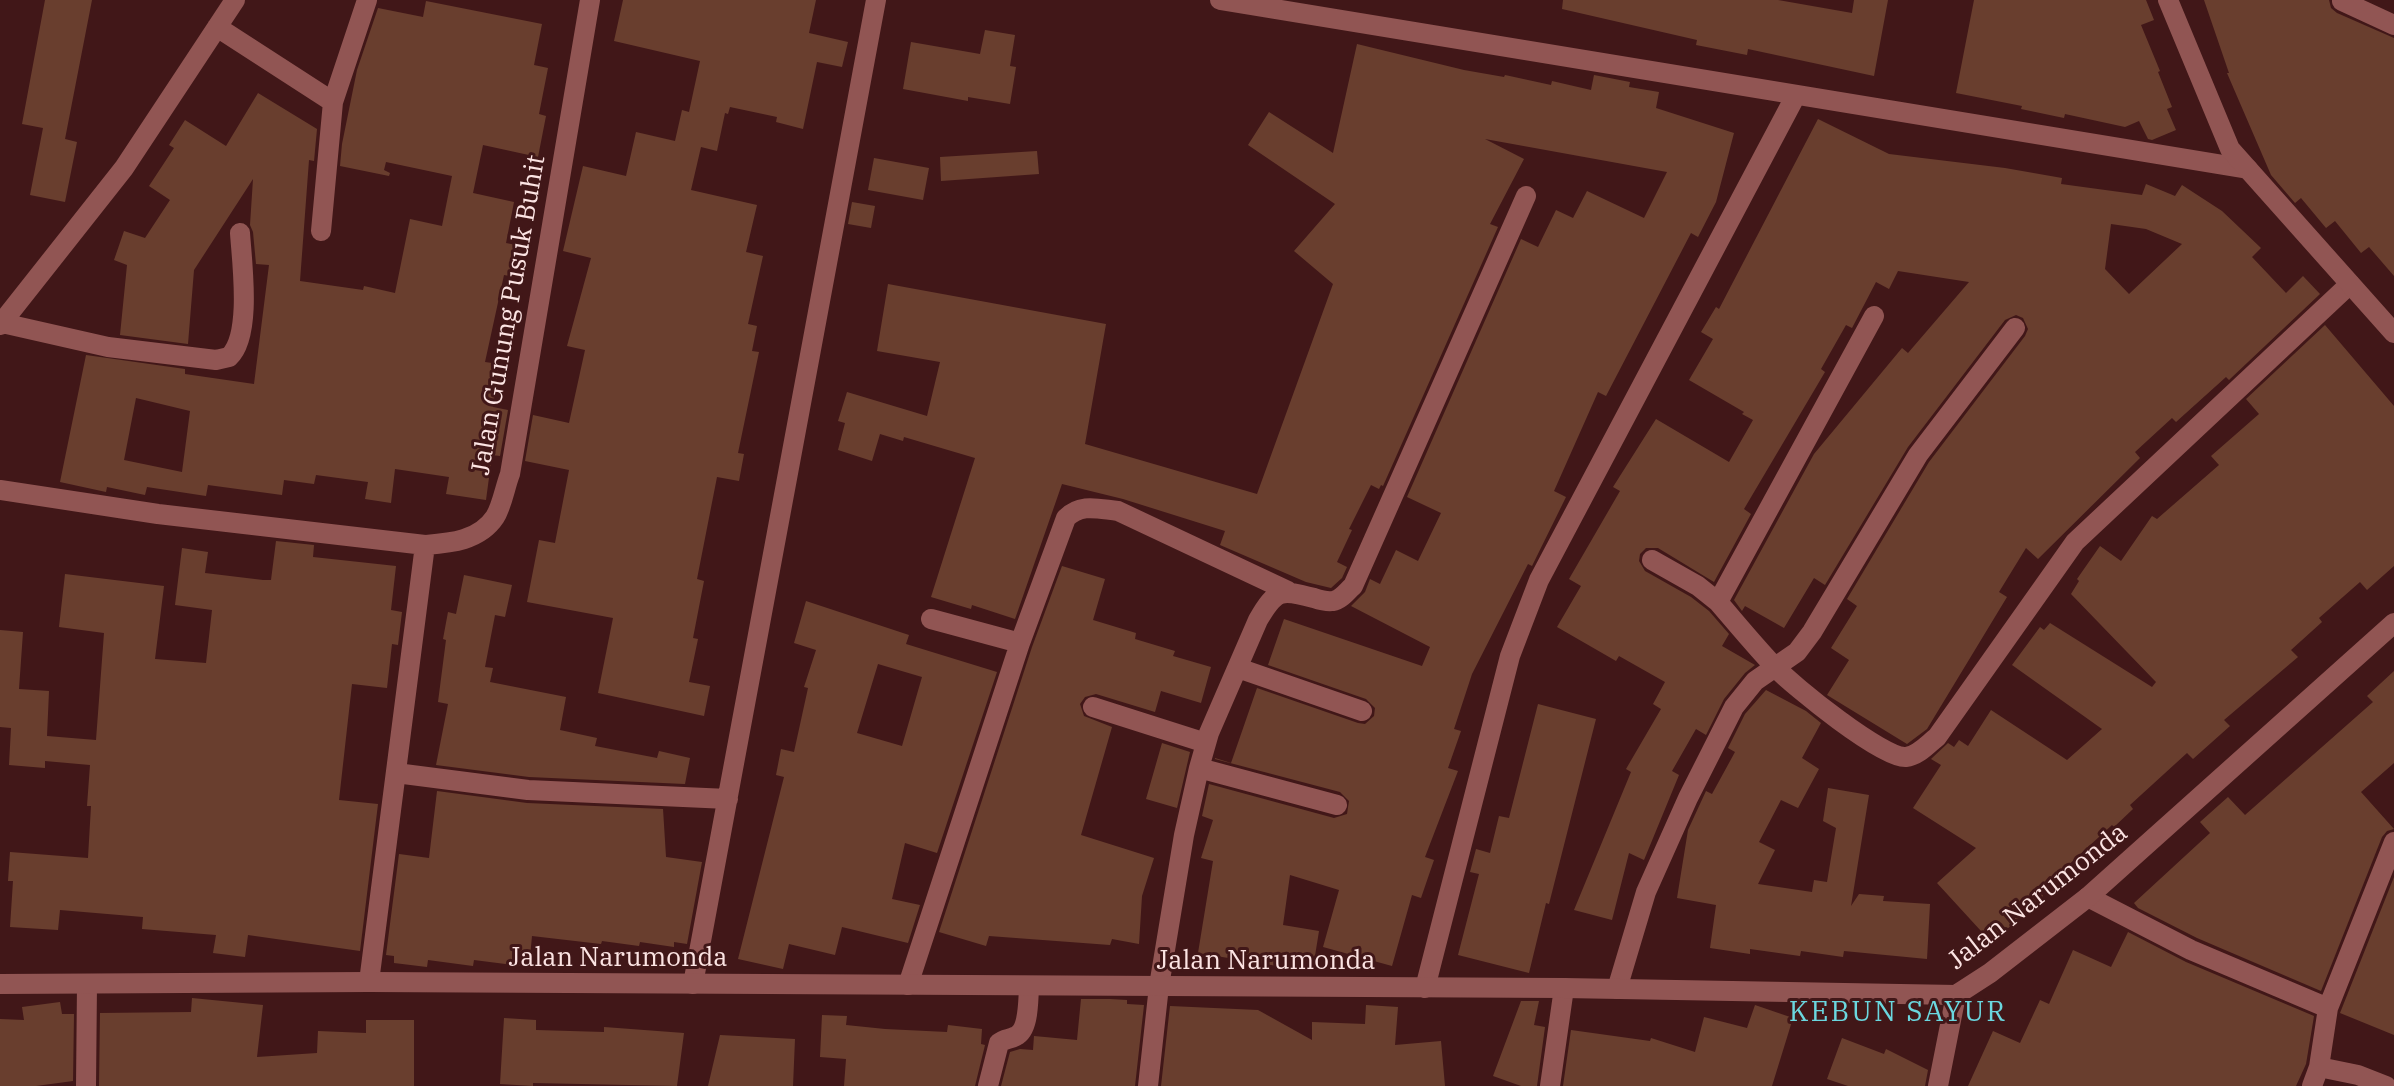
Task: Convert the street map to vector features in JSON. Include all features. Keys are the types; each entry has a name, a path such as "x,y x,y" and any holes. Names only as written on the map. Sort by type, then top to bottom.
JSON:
{"street":[{"path":"235,0 124,168 1,324 122,349 216,360 229,357 237,348 244,294 240,233"},
{"path":"321,231 333,102 367,0"},
{"name":"Jalan Gunung Pusuk Buhit","path":"0,490 158,514 425,545 453,543 474,536 495,517 510,474 590,0"},
{"path":"693,984 876,0"},
{"path":"1220,0 2248,169"},
{"path":"2168,0 2230,149 2394,333"},
{"path":"2342,1 2392,19"},
{"path":"217,27 333,102"},
{"path":"1425,988 1510,656 1539,580 1796,95"},
{"path":"908,985 1020,643 1066,518 1074,510 1088,507 1118,511 1288,591 1330,602 1340,598 1353,586 1526,196"},
{"path":"1652,560 1698,586 1718,602 1791,683 1890,754 1906,757 1920,751 1937,737 2075,542 2350,284"},
{"path":"1718,602 1874,316"},
{"path":"1617,989 1646,892 1688,798 1734,707 1755,681 1797,652 1812,632 1918,455 2015,328"},
{"path":"369,982 425,545"},
{"path":"1148,1086 1159,986 1184,835 1206,743 1266,606 1277,595 1288,591"},
{"path":"931,619 1020,643"},
{"name":"Jalan Narumonda","path":"0,984 369,982 1029,988 1564,988 1956,995 1982,979 2088,897 2394,623"},
{"path":"1238,668 1362,711"},
{"path":"1093,707 1206,743"},
{"path":"1199,768 1337,805"},
{"path":"396,773 528,790 728,799"},
{"path":"2386,1086 2358,1075 2315,1076 2328,1008 2394,842"},
{"path":"2088,897 2191,950 2328,1008"},
{"path":"86,1086 87,984"},
{"path":"988,1086 999,1043 1018,1036 1024,1029 1029,988"},
{"path":"1550,1086 1564,988"},
{"path":"1938,1086 1956,995"}],"building":[{"path":"45,0 92,0 65,139 77,142 65,202 30,195 43,128 22,124"},
{"path":"623,0 816,0 809,33 848,42 842,67 817,62 803,129 776,122 777,117 730,107 728,114 725,113 717,151 701,147 691,190 757,205 746,252 763,256 748,324 757,326 752,351 759,352 738,453 744,454 739,481 717,477 697,579 704,581 693,638 698,639 689,682 710,686 704,716 598,693 613,618 527,602 539,540 555,543 569,470 525,461 533,415 569,423 585,350 567,346 591,258 563,251 583,166 626,176 636,132 675,141 682,110 689,112 700,61 614,41"},
{"path":"1563,0 1778,0 1852,13 1854,0 1888,0 1874,76 1748,49 1747,55 1696,45 1697,40 1562,9"},
{"path":"1974,0 2146,0 2154,20 2141,25 2172,107 2167,109 2176,130 2152,140 2148,139 2139,121 2125,127 2065,114 2064,118 1956,93"},
{"path":"2204,0 2329,0 2331,8 2337,13 2394,38 2394,276 2369,247 2361,253 2335,221 2326,228 2301,198 2295,203 2271,175 2227,73"},
{"path":"426,1 542,24 534,65 548,68 539,114 546,116 538,157 483,145 473,193 514,202 506,243 521,246 515,277 504,275 485,362 499,364 493,407 508,410 500,456 492,455 486,500 446,494 449,477 395,469 391,503 365,499 368,482 316,475 314,484 284,480 282,495 208,485 206,496 147,487 145,495 107,487 106,492 60,482 86,355 185,369 185,374 254,384 269,265 256,264 250,225 253,179 194,270 188,344 120,335 127,265 114,260 124,231 145,238 170,200 149,186 174,148 169,145 185,120 226,146 258,93 317,129 314,161 309,160 300,281 363,290 364,286 395,293 410,219 442,226 452,176 386,162 384,170 390,173 389,176 340,166 342,144 357,70 378,8 423,17","holes":["136,398 190,411 182,472 124,460"]},
{"path":"985,30 1015,35 1010,66 1016,67 1010,104 968,97 968,101 903,89 911,42 980,54"},
{"path":"1357,44 1464,70 1551,85 1552,81 1591,90 1594,75 1630,82 1629,87 1659,92 1656,108 1734,133 1716,202 1698,237 1691,233 1606,396 1598,392 1554,491 1566,497 1472,674 1454,729 1461,731 1448,768 1458,771 1425,857 1434,860 1421,898 1412,895 1392,966 1323,947 1339,890 1290,875 1283,925 1319,931 1314,962 1278,956 1277,966 1198,953 1213,861 1201,858 1213,820 1202,816 1209,784 1334,818 1347,814 1349,801 1340,792 1215,759 1215,758 1231,763 1257,688 1358,723 1365,724 1374,716 1375,708 1366,699 1268,665 1284,619 1422,666 1430,647 1351,606 1365,592 1370,579 1380,584 1396,550 1418,561 1441,513 1407,497 1521,239 1538,247 1556,210 1573,218 1587,191 1644,218 1667,172 1485,139 1524,159 1490,224 1498,227 1383,486 1379,489 1371,485 1349,529 1352,530 1337,562 1347,567 1342,578 1331,588 1306,582 1220,545 1225,531 1123,499 1062,484 1015,619 972,605 971,609 931,597 975,458 904,437 903,441 880,434 872,461 838,450 845,423 838,421 847,392 927,416 940,362 877,351 888,284 1106,324 1085,444 1257,494 1333,284 1294,251 1335,204 1248,145 1269,112 1333,153"},
{"path":"1818,119 1889,154 2005,168 2062,178 2061,184 2142,195 2146,184 2175,196 2182,185 2222,211 2261,248 2252,257 2286,293 2303,276 2320,294 2229,380 2226,377 2176,422 2172,418 2135,452 2140,458 2038,559 2026,548 1999,592 2007,597 1927,729 1907,744 1827,695 1849,660 1831,648 1857,606 1847,599 1929,462 2025,336 2028,329 2023,318 2016,315 2005,320 1908,447 1825,585 1814,578 1784,628 1745,606 1742,611 1734,600 1814,454 1902,348 1908,353 1969,282 1898,271 1889,289 1876,282 1852,328 1846,325 1821,369 1825,372 1744,509 1751,514 1714,582 1658,548 1646,548 1640,554 1639,561 1645,571 1709,611 1729,634 1722,646 1755,665 1724,699 1706,735 1696,729 1672,771 1679,775 1644,860 1629,853 1612,920 1574,910 1631,772 1626,769 1661,709 1653,704 1665,682 1619,656 1616,661 1557,627 1581,586 1569,579 1620,491 1613,487 1656,419 1729,462 1753,420 1689,380 1713,339 1701,332 1716,307 1719,309","holes":["2111,224 2146,229 2182,244 2129,294 2105,269"]},
{"path":"1037,151 1039,174 941,181 940,157"},
{"path":"874,158 929,168 923,200 868,190"},
{"path":"852,202 875,206 871,228 848,224"},
{"path":"2325,325 2394,406 2394,566 2367,590 2360,582 2319,618 2322,622 2291,650 2298,657 2224,720 2230,726 2193,759 2187,753 2130,805 2133,809 2114,827 2112,825 2040,891 2043,896 1992,943 1937,883 1976,848 1913,808 1941,765 1931,759 1948,743 1954,747 1959,740 1968,746 1991,710 2067,760 2102,729 2012,665 2040,627 2044,630 2050,623 2152,687 2156,682 2071,594 2079,581 2077,579 2100,546 2121,561 2152,516 2157,519 2219,465 2211,456 2259,414 2246,399"},
{"path":"276,541 314,545 313,557 396,566 391,610 402,612 398,645 392,644 387,688 352,684 339,800 378,804 360,951 248,935 245,957 213,953 216,935 142,929 143,917 60,910 58,930 10,927 13,881 8,881 10,852 88,858 90,765 45,761 45,768 9,765 11,728 0,727 0,630 23,632 19,689 49,691 47,736 96,740 104,633 59,627 65,574 164,586 155,659 206,663 212,610 175,605 182,548 208,552 205,573 271,580"},
{"path":"1062,566 1105,579 1093,620 1136,633 1135,639 1175,651 1173,656 1211,667 1201,703 1161,691 1155,712 1096,694 1085,697 1080,704 1084,716 1112,727 1081,835 1154,858 1142,896 1139,944 1112,939 1110,945 989,936 986,946 939,932 1032,647"},
{"path":"464,575 512,585 505,617 495,615 485,667 493,668 490,682 566,697 560,730 597,738 595,746 657,758 659,751 690,758 685,784 529,777 436,765 448,704 438,702 446,640 443,639 448,612 456,614"},
{"path":"806,601 909,635 906,644 997,672 937,853 905,843 892,899 920,905 908,943 842,927 835,955 789,944 783,969 738,959 784,777 776,775 781,749 794,752 808,688 804,687 816,650 794,643","holes":["878,664 922,677 902,746 857,733"]},
{"path":"2394,671 2394,763 2361,792 2394,829 2382,837 2321,991 2197,938 2138,908 2134,903 2210,833 2200,822 2228,797 2245,815 2373,702 2367,696"},
{"path":"1766,690 1806,711 1821,723 1802,758 1819,769 1798,808 1781,800 1759,842 1775,850 1758,884 1812,892 1814,880 1827,882 1836,828 1823,821 1828,788 1869,795 1851,906 1859,894 1884,896 1883,901 1930,904 1927,959 1844,951 1843,957 1801,951 1800,956 1750,949 1750,954 1710,948 1716,905 1677,898 1688,830 1706,791 1712,794 1735,752 1728,748 1745,714"},
{"path":"1538,704 1596,719 1529,973 1458,955 1479,874 1470,872 1476,849 1490,853 1499,816 1509,818"},
{"path":"1162,743 1190,752 1177,808 1146,799"},
{"path":"437,791 527,803 663,809 666,857 702,862 687,944 674,942 674,947 640,942 639,946 532,936 529,967 474,960 473,966 428,960 427,967 394,963 394,956 386,955 399,854 429,858"},
{"path":"2394,877 2394,1035 2340,1013"},
{"path":"2128,932 2186,962 2314,1016 2306,1064 2296,1086 1968,1086 1993,1031 2020,1043 2040,1000 2049,1004 2073,950 2111,967"},
{"path":"192,998 263,1005 257,1057 317,1053 318,1031 366,1033 366,1020 414,1020 414,1086 99,1086 100,1013 191,1012"},
{"path":"1081,999 1127,1000 1127,1004 1144,1005 1135,1086 1001,1086 1010,1052 1033,1050 1034,1036 1077,1040"},
{"path":"1521,1001 1539,1001 1534,1025 1545,1027 1537,1086 1521,1086 1493,1076"},
{"path":"60,1002 62,1014 74,1014 73,1081 36,1086 0,1086 0,1019 24,1020 22,1007"},
{"path":"1366,1005 1398,1007 1395,1045 1441,1041 1445,1086 1161,1086 1170,1006 1258,1010 1312,1040 1312,1022 1365,1024"},
{"path":"1755,1005 1793,1018 1772,1086 1563,1086 1571,1030 1650,1041 1651,1038 1695,1052 1704,1017 1747,1028"},
{"path":"822,1015 847,1016 846,1025 885,1029 947,1032 948,1025 982,1029 981,1044 985,1045 975,1086 844,1086 846,1059 820,1057"},
{"path":"504,1018 536,1020 536,1030 604,1032 604,1027 684,1033 677,1086 500,1084"},
{"path":"720,1035 795,1039 793,1086 708,1086"},
{"path":"1842,1038 1884,1054 1886,1049 1928,1070 1925,1086 1848,1086 1827,1079"}],"district":[{"name":"KEBUN SAYUR","path":"1898,1013"}]}
